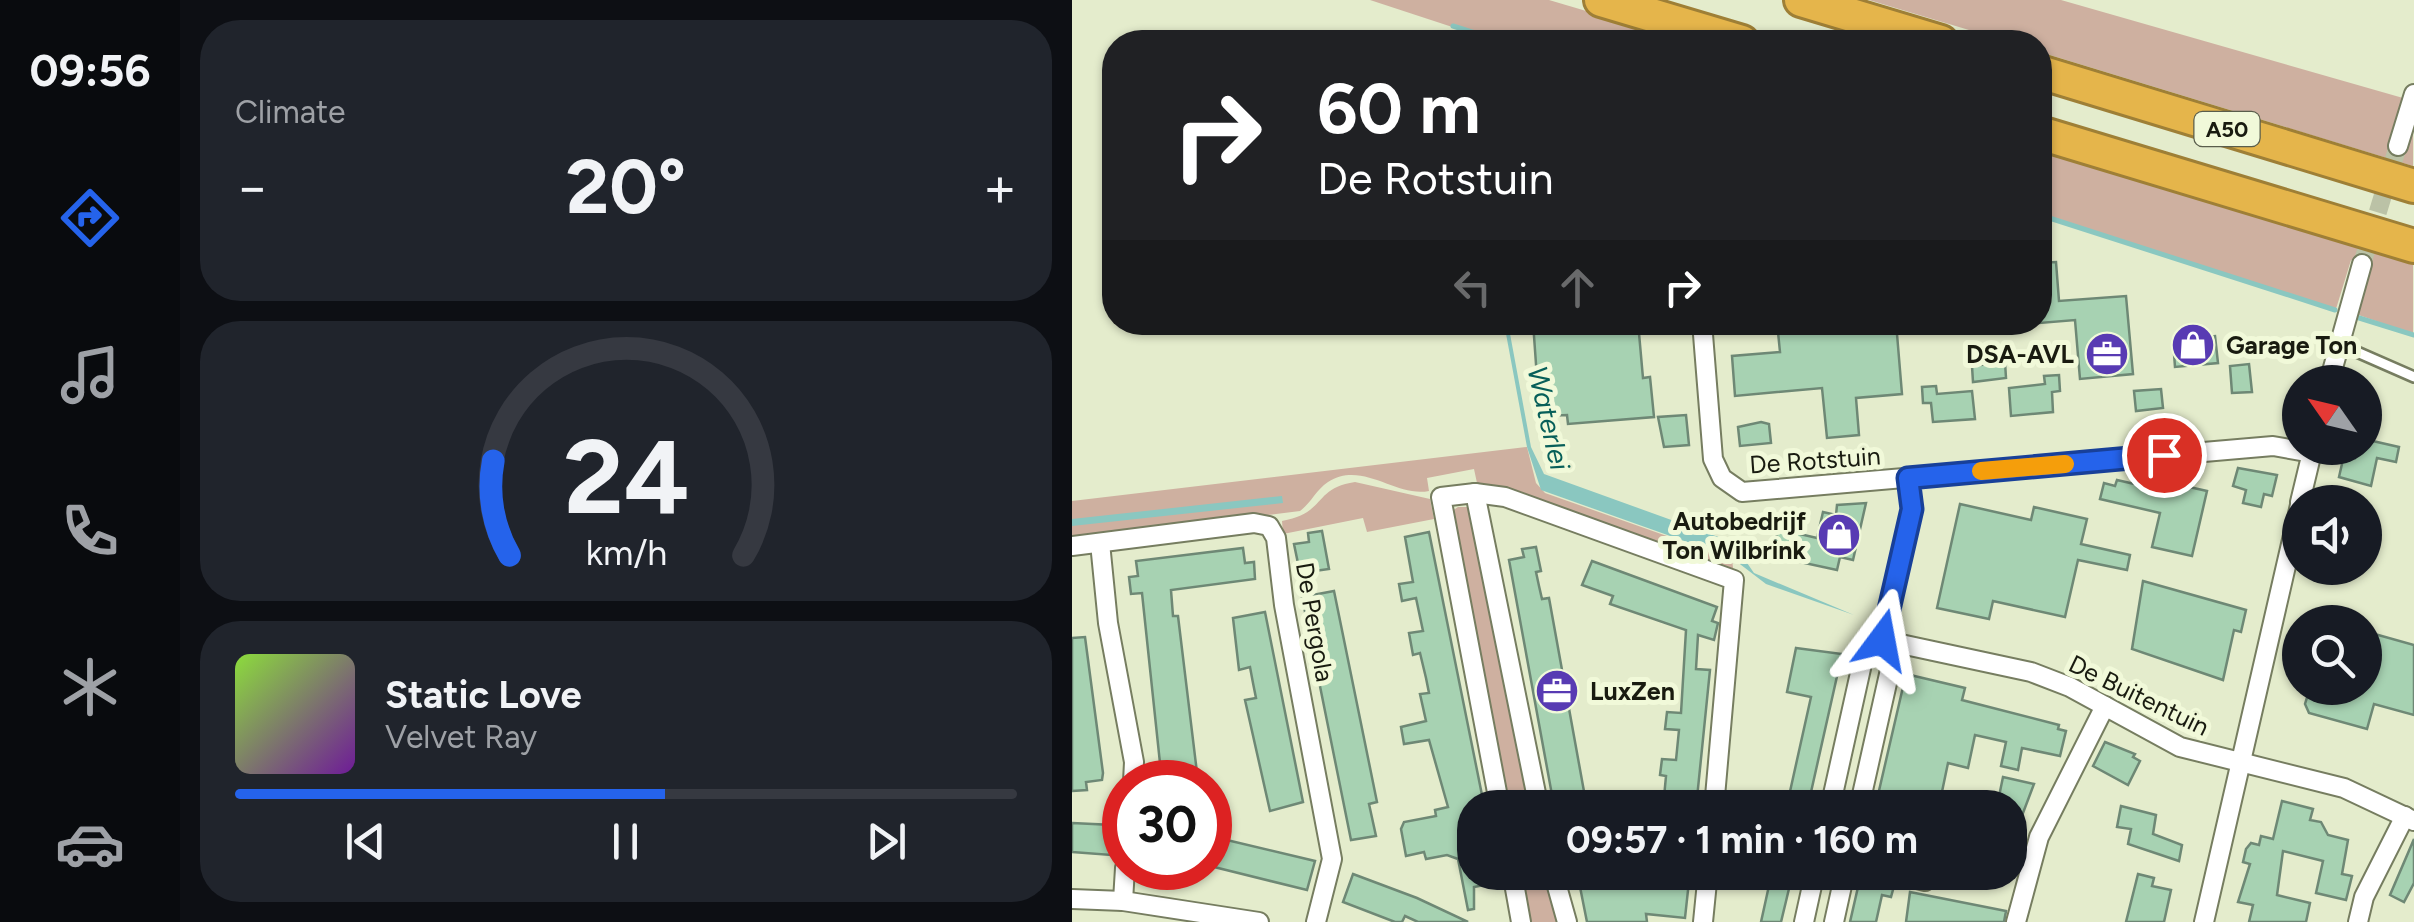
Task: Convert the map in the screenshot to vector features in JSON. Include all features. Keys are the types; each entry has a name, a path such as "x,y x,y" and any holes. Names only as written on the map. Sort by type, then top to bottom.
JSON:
{"highway":[{"path":"1601,0 1702,30"},
{"path":"1801,0 1901,30"},
{"name":"A50","path":"2052,76 2414,186"},
{"name":"A50","path":"2052,137 2414,246"}],"street":[{"path":"2398,146 2414,94"},
{"path":"2333,365 2362,264"},
{"name":"De Rotstuin","path":"1703,335 1713,458 1722,478 1742,492 2282,447"},
{"path":"1862,790 1912,509 1908,478"},
{"path":"1474,493 1535,790"},
{"path":"1497,790 1441,497 1474,493 1505,497 1734,580 1716,790"},
{"name":"De Pergola","path":"1072,546 1254,523 1269,526 1276,538 1284,605 1332,860 1316,922"},
{"path":"1100,543 1108,622 1134,760"},
{"path":"2204,922 2282,582"},
{"path":"1834,790 1868,637 1889,641"},
{"name":"De Buitentuin","path":"1889,641 2031,672 2106,706 2170,742 2240,764 2344,788 2409,818"},
{"path":"2016,922 2040,837 2106,706"},
{"path":"2358,922 2364,897 2409,818"},
{"path":"1123,901 1124,890"},
{"path":"1516,890 1522,922"},
{"path":"1558,890 1567,922"},
{"path":"1703,922 1706,890"},
{"path":"1804,922 1811,890"},
{"path":"1834,922 1840,890"},
{"path":"1072,899 1123,901 1259,922"}],"lane":[{"path":"2338,344 2414,376"}],"shaded area":[{"path":"1370,0 1549,0 1650,30 1461,30"},
{"path":"1869,0 2061,0 2403,98 2389,144 2406,150 2413,127 2413,166 2052,56 2052,30 1969,30"},
{"path":"2052,154 2413,264 2413,334 2353,313 2370,267 2351,260 2336,309 2052,219"},
{"path":"1527,447 1536,483 1545,493 1732,559 1734,576 1477,483 1474,469 1427,478 1429,491 1417,492 1367,477 1341,476 1324,485 1300,511 1072,539 1072,501"},
{"path":"1355,482 1430,499 1434,519 1367,532 1363,518 1283,534 1282,521 1306,512 1332,490"},
{"path":"1469,507 1529,790 1502,790 1452,511"},
{"path":"1521,890 1552,890 1561,922 1527,922"}],"water":[{"path":"1506,335 1510,335 1531,447 1544,474 1724,539 1736,547 1754,573 1854,615 1766,584 1732,558 1541,490 1527,447"},
{"path":"1282,496 1283,503 1072,526 1072,519"}],"building":[{"path":"2052,262 2056,262 2059,301 2126,296 2133,374 2080,379 2075,320 2052,322"},
{"path":"1534,335 1639,335 1643,378 1650,377 1654,417 1568,424 1567,415 1547,416 1544,377 1537,378"},
{"path":"1778,335 1897,335 1902,394 1856,398 1859,435 1827,438 1822,388 1735,396 1732,356 1780,352"},
{"path":"2215,336 2218,363 2175,367 2173,340"},
{"path":"2005,362 2006,378 1973,382 1972,366"},
{"path":"2249,364 2252,392 2232,393 2230,366"},
{"path":"2059,375 2060,391 2052,392 2053,412 2011,416 2009,388 2045,384 2044,376"},
{"path":"1936,386 1937,394 1972,391 1975,419 1933,422 1931,403 1923,403 1922,387"},
{"path":"2161,389 2163,408 2136,411 2134,391"},
{"path":"1686,415 1689,445 1664,447 1658,417"},
{"path":"1769,424 1771,443 1740,446 1738,427"},
{"path":"2382,443 2399,447 2396,462 2382,459"},
{"path":"2342,465 2376,465 2371,485 2339,477"},
{"path":"2238,468 2277,475 2272,496 2264,494 2261,507 2243,503 2246,490 2233,486"},
{"path":"2117,480 2165,491 2167,482 2207,491 2192,556 2152,547 2160,513 2100,499 2104,483 2115,486"},
{"path":"1866,503 1853,560 1840,557 1837,570 1772,556 1778,529 1817,538 1823,512 1836,515 1837,505"},
{"path":"1960,504 2031,520 2034,507 2087,519 2081,544 2130,555 2127,570 2078,560 2065,617 1993,601 1989,619 1937,608"},
{"path":"1322,531 1329,569 1300,573 1294,544 1309,542 1308,533"},
{"path":"1429,532 1481,790 1457,790 1457,859 1447,855 1426,859 1424,852 1406,856 1401,829 1404,822 1436,816 1435,810 1448,807 1429,740 1404,744 1401,727 1426,721 1420,694 1429,693 1420,653 1413,655 1409,633 1423,631 1416,598 1402,601 1399,584 1413,582 1405,537"},
{"path":"1536,547 1541,571 1536,572 1542,599 1549,598 1584,790 1551,790 1509,560 1524,557 1522,549"},
{"path":"1243,548 1245,563 1254,562 1255,579 1171,590 1173,616 1178,616 1195,760 1160,760 1142,593 1131,594 1129,577 1138,576 1136,561"},
{"path":"1592,561 1717,607 1712,621 1718,623 1714,640 1698,635 1696,669 1710,670 1698,790 1665,790 1666,776 1660,775 1662,759 1676,760 1679,730 1665,729 1667,712 1681,713 1686,630 1610,604 1613,596 1582,585"},
{"path":"2143,581 2246,610 2241,632 2234,630 2223,680 2132,649"},
{"path":"1334,591 1377,802 1369,804 1376,836 1351,840 1302,597"},
{"path":"1265,612 1303,802 1270,811 1245,700 1256,698 1250,667 1239,670 1233,618"},
{"path":"2382,636 2414,645 2414,715 2378,705 2382,705"},
{"path":"1085,637 1102,780 1086,782 1087,790 1072,791 1072,638"},
{"path":"1796,648 1842,654 1811,790 1790,790 1811,697 1787,692"},
{"path":"1906,674 1965,688 1962,700 2059,725 2058,729 2066,731 2060,756 2022,748 2018,770 2001,766 2006,742 1975,735 1968,768 1948,763 1942,790 1879,790"},
{"path":"2305,705 2374,705 2367,729 2309,713"},
{"path":"2105,742 2135,754 2133,757 2140,761 2128,785 2093,766"},
{"path":"2003,777 2034,784 2027,802 2027,790 2000,790"},
{"path":"2282,801 2313,809 2310,820 2321,822 2328,835 2348,840 2342,874 2352,876 2346,900 2316,893 2323,861 2283,851 2277,895 2310,903 2306,922 2249,922 2253,905 2238,902 2250,864 2243,862 2246,849 2251,843 2259,845 2261,836 2273,839"},
{"path":"2121,806 2156,815 2153,834 2182,845 2179,861 2128,844 2131,829 2117,827"},
{"path":"1072,823 1102,824 1102,854 1072,852"},
{"path":"2414,839 2414,883 2404,902 2390,895"},
{"path":"1232,841 1315,861 1307,890 1232,871"},
{"path":"1353,874 1468,922 1418,922 1405,916 1402,922 1395,922 1343,902"},
{"path":"2138,874 2154,878 2152,886 2171,890 2164,922 2126,922"},
{"path":"1464,890 1474,890 1474,909 1468,910"},
{"path":"1581,890 1688,890 1685,918 1646,914 1647,922 1587,922"},
{"path":"1768,890 1789,890 1781,922 1761,922"},
{"path":"1857,890 1893,890 1891,897 1882,895 1876,922 1850,922"},
{"path":"1910,892 2006,911 2004,922 1906,922"}],"waterway":[{"path":"1453,26 1466,30"},
{"path":"2052,219 2335,310"},
{"path":"2356,317 2414,335"}],"tunnel":[{"path":"2362,264 2398,146"}],"slow traffic":[{"path":"1981,471 2065,464"}],"place":[{"name":"Garage Ton","path":"2193,345"},
{"name":"DSA-AVL","path":"2107,354"},
{"name":"Autobedrijf Ton Wilbrink","path":"1839,535"},
{"name":"LuxZen","path":"1557,691"}],"route":[{"path":"1882,640 1912,509 1908,478 2164,455"}],"water label":[{"name":"Waterlei","path":"1549,418"}]}
